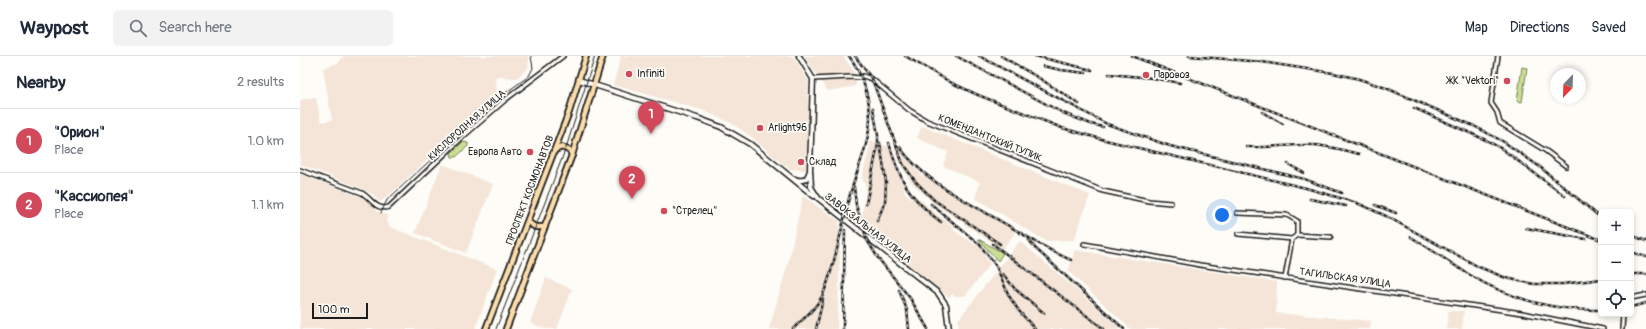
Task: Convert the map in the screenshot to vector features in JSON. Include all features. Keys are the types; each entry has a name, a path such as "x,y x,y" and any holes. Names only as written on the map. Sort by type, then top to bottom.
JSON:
{"main road":[{"name":"ПРОСПЕКТ КОСМОНАВТОВ","path":"486,329 528,222 580,80 586,56"},
{"path":"506,329 572,155 603,56"},
{"path":"799,56 813,79"},
{"name":"ЗАВОКЗАЛЬНАЯ УЛИЦА","path":"813,79 810,169 811,187 818,198 938,292 946,305 950,329"},
{"path":"580,80 721,127 750,144 818,198"},
{"path":"554,150 562,147 570,151 572,155"},
{"path":"790,177 797,181 804,180 808,176 810,169"},
{"path":"528,222 535,227 545,228"}],"street":[{"name":"КИСЛОРОДНАЯ УЛИЦА","path":"300,170 362,193 370,198 377,207 385,208 391,206 465,135 505,100 562,56"},
{"path":"1498,56 1491,103 1498,112 1500,123 1546,151 1566,166"},
{"name":"КОМЕНДАНТСКИЙ ТУПИК","path":"813,79 850,77 861,78 863,76 872,79 909,110 927,121 1105,192 1149,201 1171,203"},
{"path":"1237,213 1288,215 1297,221 1297,234 1292,239 1285,278"},
{"path":"1238,234 1292,239"},
{"path":"1297,234 1331,237"},
{"name":"ТАГИЛЬСКАЯ УЛИЦА","path":"1084,244 1200,265 1515,312 1578,327 1603,329"},
{"path":"1634,297 1646,295"},
{"path":"1622,329 1624,317"}],"shaded area":[{"path":"344,56 528,56 529,59 528,68 517,78 496,77 497,96 380,202 373,195 363,189 300,164 300,100 316,97 321,122 332,120 323,68 338,63"},
{"path":"621,56 793,56 808,80 807,170 790,169 753,138 731,123 702,110 613,85"},
{"path":"804,56 843,56 856,75 856,86 828,91"},
{"path":"922,126 1090,195 1074,240 1046,241 975,198 980,182 943,166 948,152 917,138"},
{"path":"871,140 881,145 888,146 906,194 911,198 915,195 954,227 953,230 980,248 990,264 965,296 955,296 952,294 949,297 880,242 883,239 872,231 862,217 866,187 862,178"},
{"path":"898,147 922,176 925,174 944,189 1015,230 1013,236 1002,249 933,203 911,182 901,165 894,148"},
{"path":"442,164 493,184 466,253 415,233"},
{"path":"300,174 364,198 375,208 376,211 388,215 387,221 390,227 497,269 475,329 300,329"},
{"path":"803,196 839,221 840,252 837,329 769,329 788,263"},
{"path":"1020,241 1122,329 959,329 958,320"},
{"path":"1075,250 1277,282 1276,313 1371,321 1370,329 1131,329 1068,271"},
{"path":"546,278 572,289 557,329 546,329 530,323"},
{"path":"1448,311 1464,311 1462,329 1447,329"}],"green space":[{"path":"1522,67 1527,68 1522,102 1517,101"},
{"path":"463,142 468,143 468,146 456,157 452,157 451,153"},
{"path":"978,239 1003,253 998,261"}],"tram line":[{"path":"381,213 387,200 497,99 529,76 533,68 531,56"},
{"path":"496,329 566,148 595,56"}],"railway":[{"path":"793,329 814,307 824,292 835,257 849,198 867,139 870,119 869,102 858,70 849,56"},
{"path":"855,56 872,79 903,164 915,181 934,200 1000,244"},
{"path":"905,56 952,83 978,95 1062,128 1105,140 1306,188 1357,203 1386,216 1479,267 1506,278 1534,284 1563,284 1598,279"},
{"path":"956,56 1063,113 1103,127"},
{"path":"979,56 1107,124 1170,146 1304,179 1342,193"},
{"path":"1001,56 1079,104"},
{"path":"1035,56 1092,70"},
{"path":"1132,56 1598,239"},
{"path":"1189,56 1262,62 1333,73 1359,79 1386,88 1474,126 1504,142 1540,167 1598,215"},
{"path":"1043,66 1086,73"},
{"path":"1109,74 1152,78 1180,83"},
{"path":"866,204 878,144 878,135 873,108"},
{"path":"1414,108 1488,141 1502,149 1565,196"},
{"path":"1262,112 1283,124"},
{"path":"877,221 885,202 886,182 880,143"},
{"path":"889,143 897,168 907,188 921,205 941,222"},
{"path":"1246,147 1314,145 1331,147 1359,154"},
{"path":"899,146 920,170 946,189 1045,247 1071,260"},
{"path":"1288,164 1304,173"},
{"path":"854,187 856,205 867,240 878,258 910,298 928,329"},
{"path":"1310,199 1346,206"},
{"path":"931,204 980,245 996,266 1009,296 1019,311 1035,329"},
{"path":"1375,205 1396,213"},
{"path":"1526,228 1586,239"},
{"path":"843,329 845,230"},
{"path":"1634,236 1646,241"},
{"path":"1411,237 1470,275 1500,291 1550,306 1598,310"},
{"path":"1029,240 1035,248 1124,329"},
{"path":"993,244 1104,329"},
{"path":"1634,253 1646,257"},
{"path":"1003,274 1015,289 1044,313"},
{"path":"1634,274 1646,274"},
{"path":"899,290 907,310 909,329"},
{"path":"816,329 823,299"},
{"path":"1634,306 1646,303"}],"place":[{"name":"Infiniti","path":"629,74"},
{"name":"Паровоз","path":"1146,75"},
{"name":"ЖК \"Vektori\"","path":"1507,81"},
{"name":"Arlight96","path":"760,128"},
{"name":"\"Орион\"","path":"651,134"},
{"name":"Европа Авто","path":"530,152"},
{"name":"Склад","path":"801,162"},
{"name":"\"Кассиопея\"","path":"632,199"},
{"name":"\"Стрелец\"","path":"664,211"}]}
